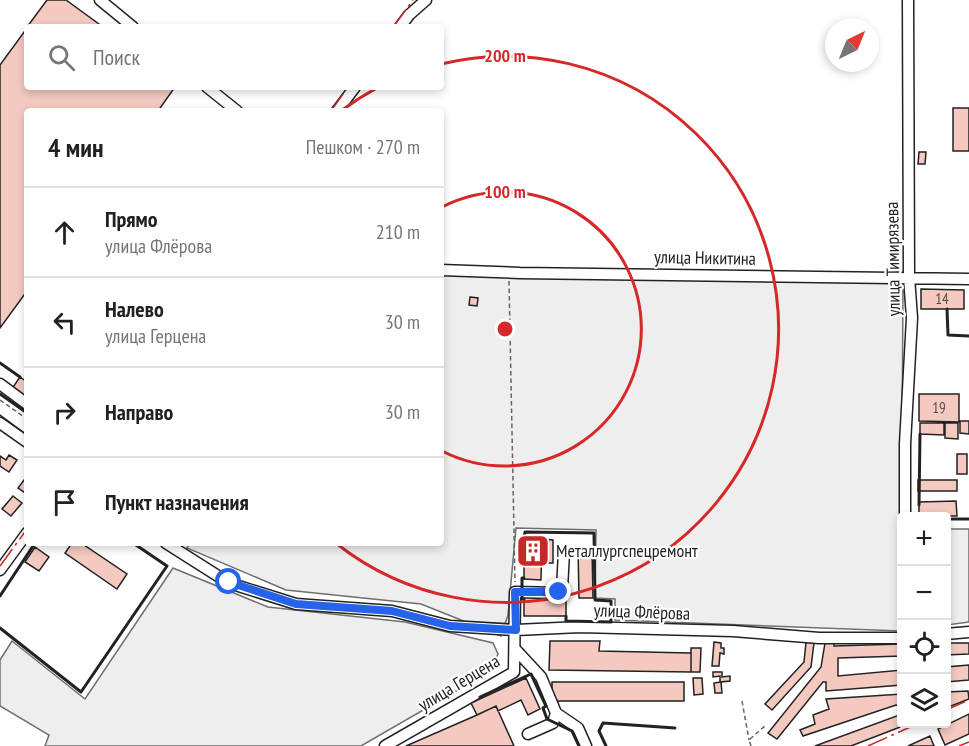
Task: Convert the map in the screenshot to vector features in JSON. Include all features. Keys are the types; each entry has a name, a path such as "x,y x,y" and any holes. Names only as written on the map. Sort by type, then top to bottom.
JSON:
{"street":[{"path":"100,0 129,24"},
{"path":"409,15 413,0"},
{"path":"402,24 426,0"},
{"name":"улица Тимирязева","path":"905,512 905,444 912,318 909,277 908,0"},
{"path":"211,90 233,108"},
{"path":"339,108 353,90"},
{"name":"улица Никитина","path":"444,270 969,279"},
{"path":"0,384 24,402"},
{"path":"0,423 24,440"},
{"path":"0,570 24,536"},
{"name":"улица Флёрова","path":"170,546 229,582 296,604 392,611 450,626 516,630 580,627 733,632 819,638 897,638"},
{"path":"515,592 559,592 562,589 564,552"},
{"name":"улица Герцена","path":"385,746 514,672 515,592"},
{"path":"951,634 969,632"},
{"path":"515,650 541,677 556,713 578,728 586,746"},
{"path":"528,734 554,723 556,713"}],"path":[{"path":"509,272 515,592"},
{"path":"0,400 24,417"},
{"path":"742,701 751,746"},
{"path":"749,740 765,725"}],"shaded area":[{"path":"444,275 903,282 902,512 897,512 897,631 615,620 615,599 595,598 596,530 516,528 508,615 501,636 421,604 286,590 187,548 188,546 444,546"},
{"path":"951,529 969,529 969,622 951,624"},
{"path":"173,568 268,607 405,622 493,643 498,654 491,671 361,746 45,746 49,735 0,706 0,660 12,641 85,699"}],"building":[{"path":"47,0 66,0 99,24 29,24"},
{"path":"24,32 24,90 173,90 160,108 24,108 24,295 0,328 0,65"},
{"path":"953,108 969,108 969,151 953,151"},
{"path":"919,152 926,152 925,164 918,164"},
{"path":"921,289 964,290 964,309 921,309"},
{"path":"470,297 478,298 477,306 469,305"},
{"path":"20,377 24,380 24,396 13,387"},
{"path":"919,394 959,394 959,422 919,421"},
{"path":"960,421 969,421 969,434 960,433"},
{"path":"920,423 944,423 944,435 920,434"},
{"path":"945,423 958,423 958,439 945,438"},
{"path":"957,454 967,454 967,474 957,474"},
{"path":"9,455 17,460 9,472 0,466 0,456 6,460"},
{"path":"24,480 24,492 18,488"},
{"path":"918,480 957,480 957,491 918,491"},
{"path":"13,496 22,503 11,516 2,509"},
{"path":"956,501 957,516 951,516 951,512 919,512 919,502"},
{"name":"Металлургспецремонт","path":"524,539 542,539 541,580 524,579"},
{"path":"542,539 553,540 553,563 541,563"},
{"path":"70,546 85,546 127,574 117,589 65,553"},
{"path":"35,547 49,557 39,571 25,562"},
{"path":"578,548 592,548 593,598 579,598"},
{"path":"524,597 566,598 566,616 524,616"},
{"path":"550,641 600,641 599,651 691,653 691,672 549,670"},
{"path":"714,642 721,643 721,648 724,648 724,654 720,653 719,666 712,666"},
{"path":"806,642 814,643 811,667 772,710 765,704 804,662"},
{"path":"834,642 834,646 897,644 897,656 838,658 838,676 897,670 897,685 826,691 826,682 823,682 777,739 768,733 821,667 825,643"},
{"path":"951,643 969,643 969,654 951,655"},
{"path":"691,648 701,648 700,672 691,672"},
{"path":"969,665 969,680 951,682 951,667"},
{"path":"713,672 722,672 722,677 730,676 730,681 721,682 722,693 715,693 714,683 720,682 720,676 713,677"},
{"path":"526,678 540,709 528,715 521,700 498,711 496,706 477,715 471,703"},
{"path":"693,678 702,678 703,694 694,695"},
{"path":"552,682 684,682 684,701 552,701"},
{"path":"968,691 969,699 951,706 951,692"},
{"path":"897,694 897,705 803,736 800,730 815,724 813,715 829,709 826,699"},
{"path":"496,706 514,746 406,746 477,715"},
{"path":"969,714 969,734 945,745 938,729 951,728 951,723"},
{"path":"897,716 898,728 851,746 815,746"},
{"path":"930,736 934,746 908,746"}],"tram line":[{"path":"0,415 24,433"}],"wall":[{"path":"947,309 948,335 969,336"},
{"path":"0,363 20,377"},
{"path":"0,394 24,411"},
{"path":"919,505 920,434"},
{"path":"951,519 969,519"},
{"path":"524,539 525,532 594,533 595,600 611,601 611,622 566,621 566,616"},
{"path":"0,596 33,546"},
{"path":"0,628 81,692 167,566 137,546"},
{"path":"524,578 522,578 522,599 524,599"},
{"path":"480,697 531,674 546,706 543,708 547,719 572,731 579,746"},
{"path":"606,746 599,731 603,723 675,728"}],"power":[{"path":"395,24 413,0"},
{"path":"333,108 346,90"},
{"path":"0,566 24,533"},
{"path":"951,708 969,700"},
{"path":"868,746 908,728"},
{"path":"959,746 969,742"}],"place":[{"name":"Металлургспецремонт","path":"533,551"}],"route":[{"path":"229,582 296,604 392,611 450,626 516,630 515,592 559,592"}]}
